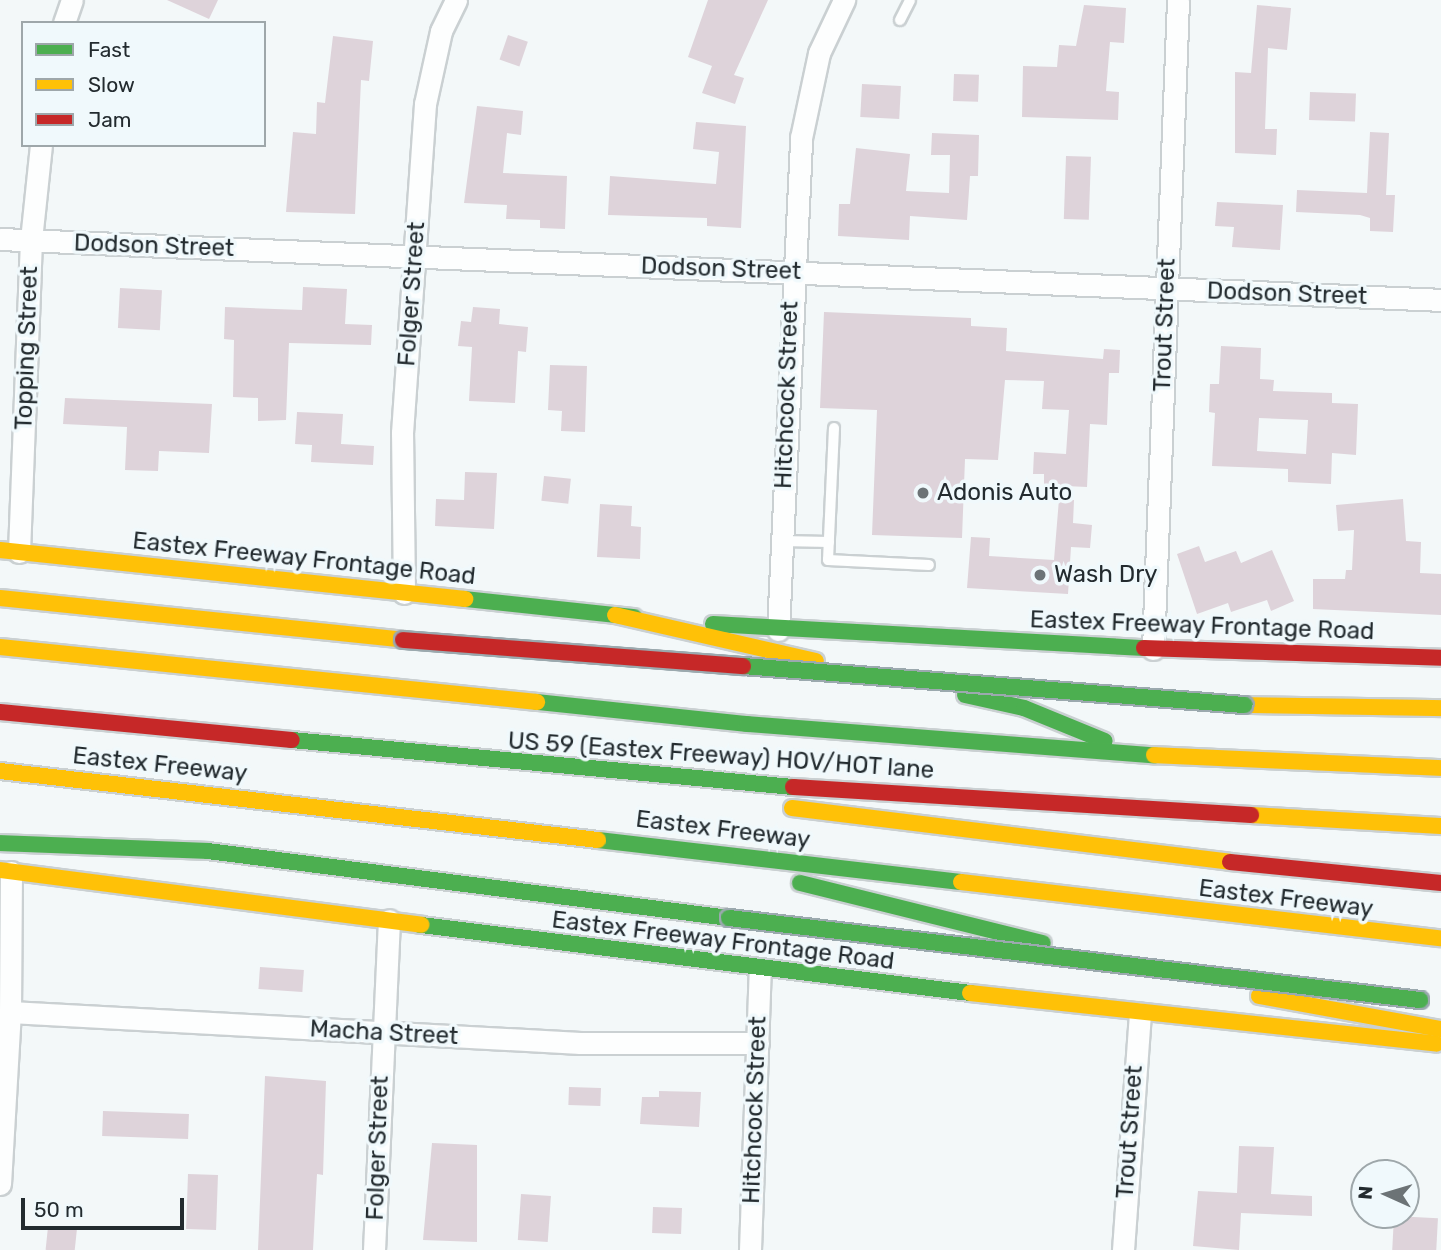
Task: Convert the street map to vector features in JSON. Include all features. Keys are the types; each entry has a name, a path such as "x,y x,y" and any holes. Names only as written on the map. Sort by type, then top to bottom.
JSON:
{"main road":[{"name":"Eastex Freeway Frontage Road","path":"9,551 778,630 1153,649 1441,658"},
{"path":"0,598 403,640 1244,705 1441,708"},
{"path":"615,615 1024,708 1135,754"},
{"path":"0,647 734,722 1135,754 1441,768"},
{"name":"US 59 (Eastex Freeway) HOV/HOT lane","path":"0,712 489,762 762,785 1441,826"},
{"name":"Eastex Freeway","path":"489,762 706,797"},
{"name":"Eastex Freeway","path":"0,771 1441,938"},
{"path":"762,785 1315,837"},
{"name":"Eastex Freeway","path":"773,806 1117,851 1441,883"},
{"path":"826,813 1207,841"},
{"path":"0,843 208,851 729,918 1420,1000 1441,1000"},
{"path":"647,844 1246,994 1441,1029"},
{"name":"Eastex Freeway Frontage Road","path":"5,871 760,970 1140,1014 1441,1044"}],"street":[{"path":"65,21 72,0"},
{"name":"Folger Street","path":"404,593 402,433 430,72 441,31 456,0"},
{"name":"Hitchcock Street","path":"778,630 792,272 810,88 819,53 844,0"},
{"name":"Trout Street","path":"1153,649 1178,0"},
{"name":"Topping Street","path":"9,551 31,240 41,147"},
{"name":"Dodson Street","path":"0,239 1441,300"},
{"path":"0,1184 9,1012 5,871"},
{"name":"Folger Street","path":"374,1250 389,920"},
{"name":"Hitchcock Street","path":"750,1250 760,970"},
{"name":"Macha Street","path":"9,1012 580,1043 758,1043"},
{"name":"Trout Street","path":"1123,1250 1140,1014"}],"lane":[{"path":"900,20 910,0"},
{"path":"834,428 828,560 929,565"},
{"path":"782,541 829,542"}],"building":[{"path":"167,0 218,0 209,19"},
{"path":"708,0 768,0 734,75 744,78 735,104 702,93 712,66 688,57"},
{"path":"1084,5 1126,8 1124,43 1110,42 1106,91 1119,92 1118,120 1022,117 1023,66 1057,67 1059,45 1076,46"},
{"path":"1257,5 1291,8 1287,50 1268,48 1265,129 1277,129 1276,155 1235,153 1235,72 1251,73"},
{"path":"508,35 528,42 519,66 500,60"},
{"path":"333,36 373,41 369,81 361,80 355,214 286,212 293,132 316,134 317,102 325,103"},
{"path":"954,74 979,75 978,102 953,101"},
{"path":"862,84 901,86 899,119 860,117"},
{"path":"1310,92 1356,94 1355,122 1309,120"},
{"path":"477,106 523,111 521,135 507,133 503,173 567,176 565,229 540,228 540,220 506,219 507,205 464,203"},
{"path":"696,122 746,126 741,228 707,226 707,218 608,215 610,176 716,184 719,152 693,149"},
{"path":"1370,132 1389,133 1386,195 1395,195 1393,232 1370,231 1370,218 1360,215 1296,212 1297,190 1367,193"},
{"path":"932,133 979,135 978,176 970,176 967,220 910,216 909,240 838,236 839,204 850,204 856,148 910,154 906,191 949,193 950,155 931,155"},
{"path":"1066,156 1091,157 1089,220 1064,219"},
{"path":"1217,202 1283,205 1280,250 1232,247 1234,227 1215,226"},
{"path":"303,287 347,289 345,324 372,325 371,345 289,343 286,420 258,421 258,398 233,397 234,340 224,339 225,307 302,310"},
{"path":"120,288 162,290 160,330 118,328"},
{"path":"473,307 500,309 499,324 528,327 526,352 518,351 515,403 469,401 472,347 458,346 461,321 471,322"},
{"path":"824,312 971,318 971,326 1007,328 1006,351 1103,359 1104,349 1120,350 1119,373 1109,373 1107,425 1090,424 1087,487 1044,485 1044,474 1033,474 1034,452 1066,454 1069,410 1042,409 1044,381 1005,380 998,460 965,459 962,538 872,535 877,410 820,408"},
{"path":"1221,346 1261,348 1260,379 1274,380 1273,391 1332,393 1332,403 1358,404 1356,455 1332,453 1331,484 1288,482 1288,469 1212,466 1215,413 1209,412 1210,384 1219,384","holes":["1259,418 1308,420 1306,454 1257,451"]},
{"path":"550,365 587,366 585,432 561,431 562,411 548,410"},
{"path":"65,398 212,404 209,453 159,451 158,471 125,470 127,427 63,424"},
{"path":"297,412 343,414 341,444 374,446 373,465 311,462 312,445 295,444"},
{"path":"465,472 497,473 494,529 435,526 436,499 464,500"},
{"path":"544,476 571,479 568,504 541,501"},
{"path":"1059,499 1074,500 1073,523 1092,525 1090,548 1071,547 1068,594 967,588 971,537 990,538 989,556 1054,560"},
{"path":"1403,499 1406,541 1421,542 1420,573 1441,574 1441,615 1313,609 1313,579 1345,579 1346,570 1352,570 1354,530 1338,531 1336,505"},
{"path":"600,504 632,506 631,526 641,527 640,559 597,557"},
{"path":"1199,546 1205,562 1236,551 1241,563 1272,550 1294,601 1271,611 1267,600 1231,612 1228,603 1197,614 1177,554"},
{"path":"260,967 304,970 302,992 258,989"},
{"path":"265,1076 326,1081 323,1175 317,1174 313,1250 258,1250"},
{"path":"569,1087 601,1088 600,1106 568,1105"},
{"path":"659,1091 701,1092 699,1127 640,1124 642,1097 659,1097"},
{"path":"103,1111 189,1114 188,1139 102,1136"},
{"path":"432,1143 477,1145 477,1242 423,1240"},
{"path":"1239,1146 1274,1147 1271,1194 1312,1196 1312,1216 1241,1213 1239,1250 1193,1246 1198,1191 1237,1193"},
{"path":"188,1174 218,1175 216,1230 186,1229"},
{"path":"521,1194 551,1196 548,1242 518,1240"},
{"path":"653,1207 682,1208 681,1234 652,1233"},
{"path":"1420,1217 1438,1218 1436,1250 1392,1250 1393,1229 1420,1229"},
{"path":"48,1227 77,1230 75,1250 46,1250"}],"traffic: fast":[{"path":"465,599 634,617"},
{"path":"713,624 1144,648"},
{"path":"743,666 1244,705"},
{"path":"965,695 1024,708 1105,741"},
{"path":"537,702 747,724 1154,755"},
{"path":"292,740 793,787"},
{"path":"598,840 961,882"},
{"path":"0,843 208,851 729,918"},
{"path":"800,883 1043,943"},
{"path":"729,918 1420,1000"},
{"path":"421,925 970,993"}],"traffic: slow":[{"path":"0,550 465,599"},
{"path":"0,598 403,640"},
{"path":"615,615 816,661"},
{"path":"0,647 537,702"},
{"path":"1244,705 1441,708"},
{"path":"1154,755 1441,768"},
{"path":"0,771 598,840"},
{"path":"792,808 1230,862"},
{"path":"1251,815 1441,826"},
{"path":"0,870 421,925"},
{"path":"961,882 1441,938"},
{"path":"970,993 1436,1044"},
{"path":"1259,996 1441,1029"}],"traffic: jam":[{"path":"403,640 743,666"},
{"path":"1144,648 1441,658"},
{"path":"0,712 292,740"},
{"path":"793,787 1251,815"},
{"path":"1230,862 1441,883"}],"place":[{"name":"Adonis Auto","path":"923,493"},
{"name":"Wash Dry","path":"1040,575"}]}
